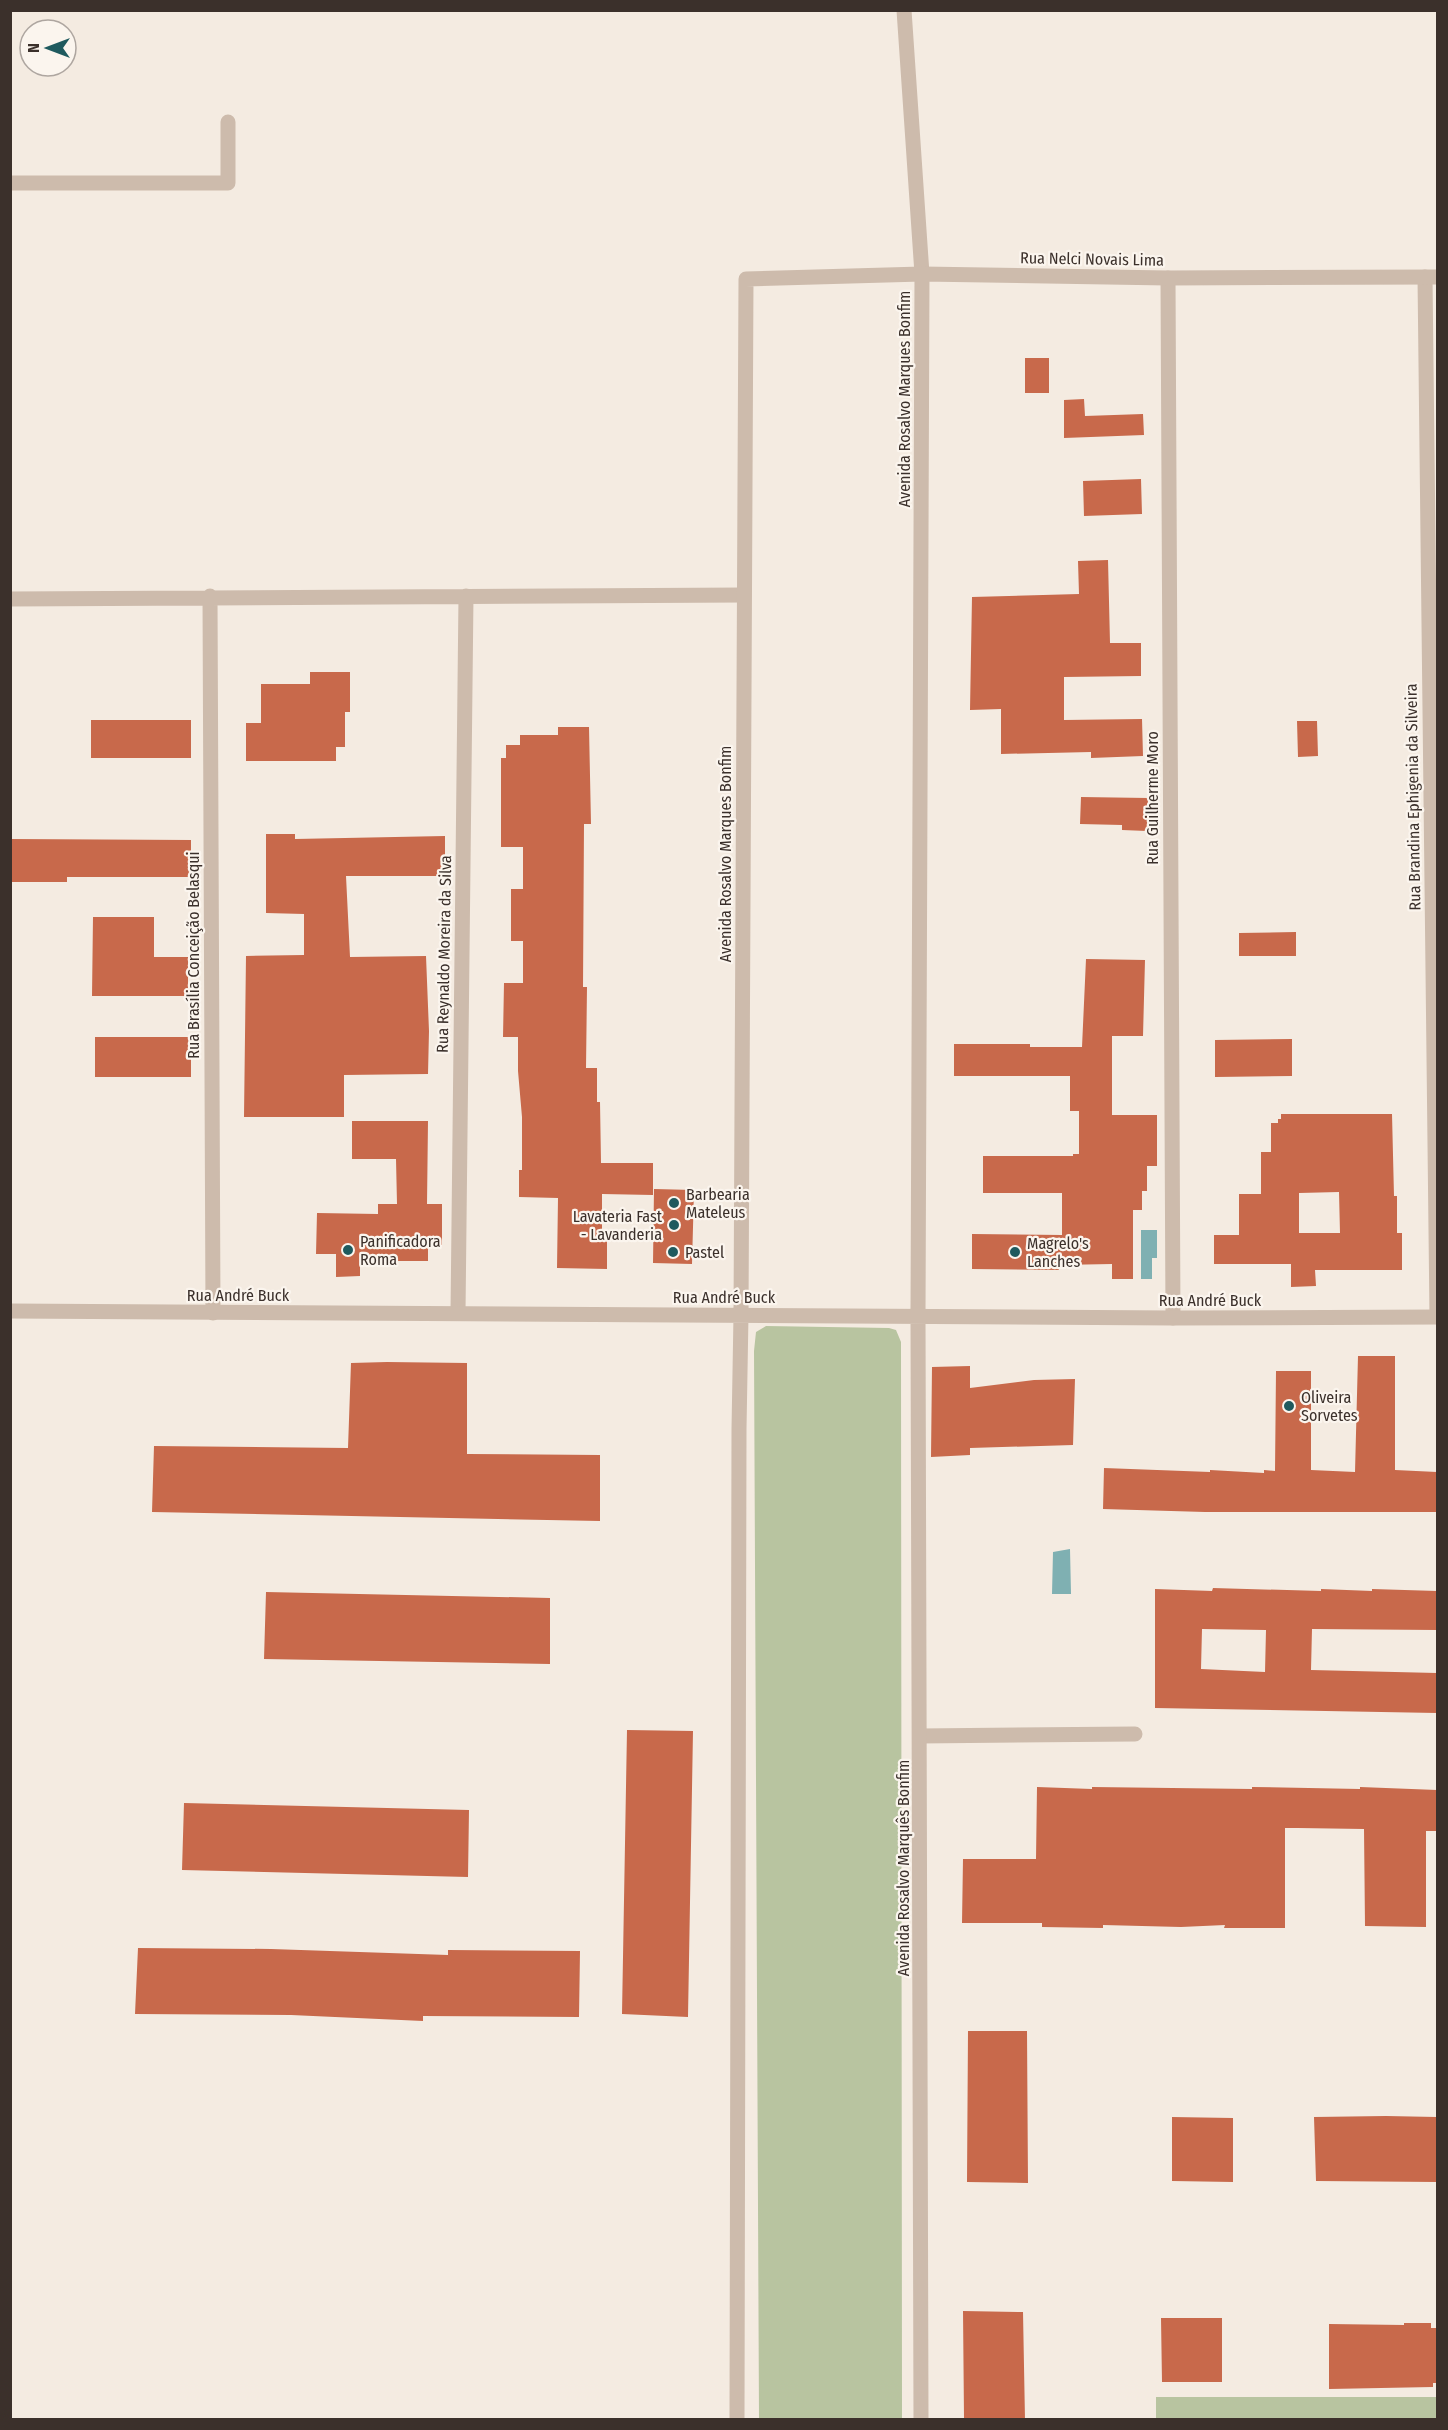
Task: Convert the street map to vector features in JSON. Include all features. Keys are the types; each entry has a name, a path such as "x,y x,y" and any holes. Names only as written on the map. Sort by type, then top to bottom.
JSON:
{"street":[{"name":"Avenida Rosalvo Marques Bonfim","path":"904,10 922,274 918,1316"},
{"path":"10,183 228,183 228,122"},
{"name":"Rua Nelci Novais Lima","path":"746,279 922,274 1168,278 1431,277"},
{"name":"Rua Brandina Ephigenia da Silveira","path":"1431,277 1437,1317"},
{"name":"Rua Guilherme Moro","path":"1168,278 1173,1318"},
{"name":"Avenida Rosalvo Marques Bonfim","path":"737,2420 739,1428 746,279"},
{"path":"10,599 210,596 744,595"},
{"name":"Rua Brasília Conceição Belasqui","path":"210,596 213,1313"},
{"name":"Rua Reynaldo Moreira da Silva","path":"458,1313 466,596"},
{"name":"Rua André Buck","path":"10,1311 1173,1318 1437,1317"},
{"name":"Avenida Rosalvo Marquês Bonfim","path":"918,1316 921,2420"},
{"path":"920,1736 1135,1734"}],"green space":[{"path":"766,1326 889,1328 896,1330 901,1342 902,2419 759,2419 754,1351 756,1332"},
{"path":"1156,2397 1437,2397 1437,2419 1156,2419"}],"water":[{"path":"1141,1230 1157,1230 1157,1258 1152,1258 1152,1279 1141,1279"},
{"path":"1070,1549 1071,1594 1052,1594 1053,1552"}],"building":[{"path":"1025,358 1049,358 1049,393 1025,393"},
{"path":"1084,399 1085,416 1143,414 1144,435 1064,438 1064,400"},
{"path":"1141,479 1142,514 1084,516 1083,481"},
{"path":"1108,560 1110,643 1141,643 1141,676 1064,677 1064,720 1142,719 1143,756 1091,758 1091,752 1001,754 1001,709 970,710 972,597 1079,594 1078,561"},
{"path":"310,672 350,672 350,712 345,712 345,747 336,747 336,761 246,761 246,723 261,723 261,684 310,684"},
{"path":"91,720 191,720 191,758 91,758"},
{"path":"1297,721 1317,721 1318,756 1298,757"},
{"path":"558,727 589,727 591,824 584,824 583,987 587,987 586,1068 597,1068 601,1163 653,1163 653,1195 602,1194 602,1237 607,1237 607,1269 557,1268 558,1198 519,1197 519,1170 522,1170 522,1117 518,1037 503,1037 504,983 523,983 523,941 511,941 511,889 523,889 523,847 501,847 501,758 506,758 506,745 520,745 520,735 558,735"},
{"path":"1081,797 1148,798 1147,831 1122,830 1122,825 1080,824"},
{"path":"266,834 295,834 295,839 445,836 445,876 346,876 350,957 426,956 429,1031 428,1074 344,1075 344,1117 244,1117 246,956 304,955 304,914 266,913"},
{"path":"10,839 191,840 191,877 67,877 67,882 10,882"},
{"path":"93,917 154,917 154,957 188,957 188,996 92,996"},
{"path":"1296,932 1296,956 1239,956 1239,933"},
{"path":"1086,959 1145,960 1143,1036 1112,1036 1112,1115 1157,1115 1157,1166 1147,1166 1147,1191 1142,1191 1142,1210 1133,1210 1133,1279 1112,1279 1112,1264 1059,1265 1059,1270 972,1269 972,1234 1062,1235 1062,1193 983,1193 983,1156 1073,1156 1073,1154 1079,1154 1079,1111 1070,1111 1070,1076 954,1076 954,1044 1082,1047"},
{"path":"95,1037 191,1037 191,1077 95,1077"},
{"path":"1292,1039 1292,1076 1215,1077 1215,1040"},
{"path":"1281,1114 1392,1114 1394,1196 1397,1196 1397,1233 1402,1233 1402,1270 1315,1270 1316,1286 1291,1287 1291,1264 1214,1264 1214,1235 1239,1235 1239,1194 1261,1194 1261,1152 1271,1152 1271,1123 1278,1123 1278,1119 1281,1119","holes":["1339,1192 1340,1233 1299,1233 1299,1193"]},
{"path":"352,1121 428,1121 427,1204 442,1204 442,1247 428,1247 428,1261 360,1261 360,1276 336,1277 336,1254 316,1254 317,1213 378,1214 378,1204 397,1204 396,1159 352,1159"},
{"path":"654,1189 694,1190 692,1264 653,1263"},
{"path":"1358,1356 1395,1356 1395,1470 1437,1472 1437,1512 1205,1512 1103,1509 1104,1468 1264,1473 1264,1470 1275,1471 1276,1371 1311,1371 1311,1470 1355,1472"},
{"path":"351,1363 467,1363 467,1454 600,1455 600,1521 152,1512 154,1446 348,1448"},
{"path":"970,1366 970,1388 1034,1380 1075,1379 1073,1445 970,1448 970,1455 931,1457 932,1367"},
{"path":"1213,1588 1437,1591 1437,1630 1312,1629 1311,1670 1437,1673 1437,1713 1155,1708 1155,1589 1212,1591","holes":["1202,1629 1266,1630 1265,1672 1201,1669"]},
{"path":"266,1592 550,1598 550,1664 264,1659"},
{"path":"627,1730 693,1731 688,2017 622,2014"},
{"path":"1037,1787 1360,1789 1360,1787 1437,1790 1437,1831 1426,1831 1426,1927 1365,1926 1364,1829 1298,1828 1285,1828 1285,1928 1224,1928 1225,1925 1181,1927 1103,1925 1103,1928 1042,1927 1042,1923 962,1923 963,1859 1036,1859"},
{"path":"184,1803 469,1810 468,1877 182,1870"},
{"path":"138,1948 271,1949 448,1955 448,1950 580,1951 579,2017 423,2016 423,2021 291,2015 135,2014"},
{"path":"968,2031 1027,2031 1028,2183 967,2182"},
{"path":"1172,2117 1233,2118 1233,2182 1172,2181"},
{"path":"1314,2117 1437,2117 1437,2182 1316,2181"},
{"path":"963,2311 1023,2312 1025,2420 968,2420 964,2418"},
{"path":"1161,2318 1222,2318 1222,2382 1162,2382"},
{"path":"1404,2323 1431,2323 1431,2328 1437,2328 1437,2383 1433,2383 1433,2387 1329,2389 1329,2324 1404,2325"}],"place":[{"name":"Barbearia Mateleus","path":"674,1203"},
{"name":"Lavateria Fast - Lavanderia","path":"674,1225"},
{"name":"Panificadora Roma","path":"348,1250"},
{"name":"Pastel","path":"673,1252"},
{"name":"Magrelo's Lanches","path":"1015,1252"},
{"name":"Oliveira Sorvetes","path":"1289,1406"}]}
